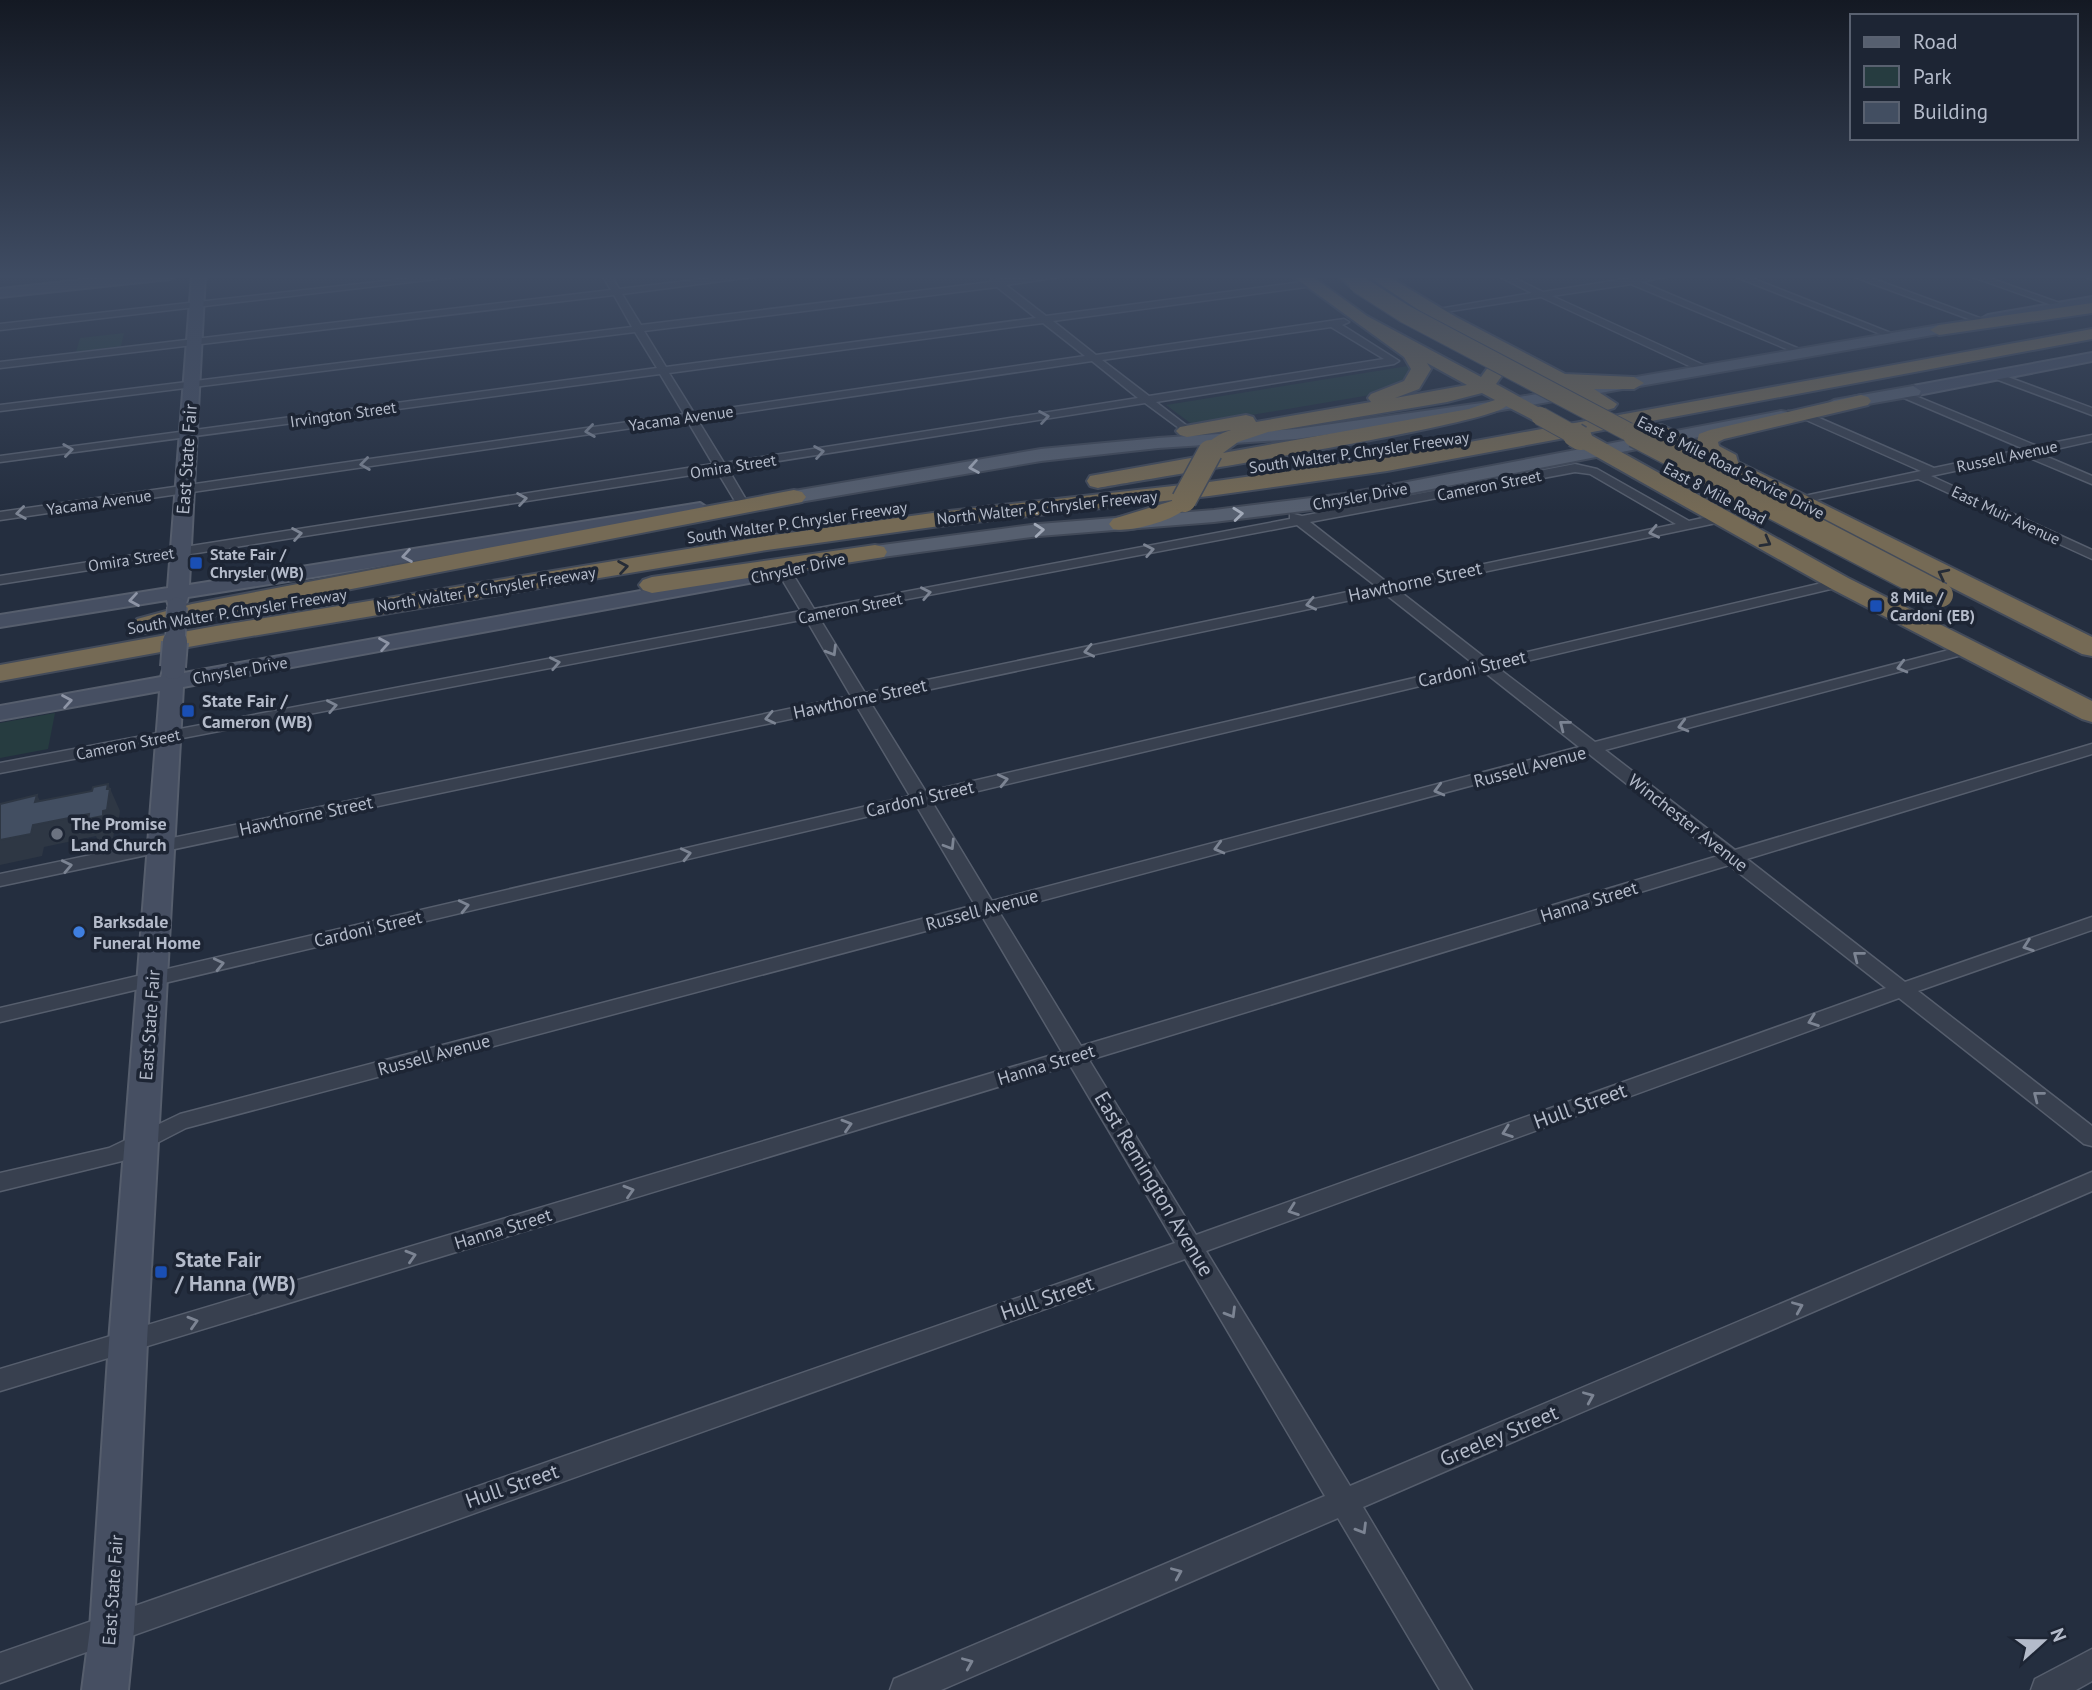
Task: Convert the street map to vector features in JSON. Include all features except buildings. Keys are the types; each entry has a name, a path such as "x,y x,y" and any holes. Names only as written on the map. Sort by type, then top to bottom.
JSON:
{"highway":[{"path":"1187,431 1369,401 1402,390 1416,381 1420,373 1419,364 1412,354"},
{"path":"1427,354 1482,384 1506,405 1540,416 1583,448"},
{"name":"East 8 Mile Road","path":"1459,354 1929,598 2092,695"},
{"path":"1121,524 1166,512 1184,500 1218,445 1265,426 1447,396 1493,378 1498,370 1497,357 1494,354"},
{"name":"East 8 Mile Road Service Drive","path":"1513,354 1765,485 2092,648"},
{"name":"South Walter P. Chrysler Freeway","path":"0,650 758,526 1189,476 1399,448 1917,354"},
{"name":"North Walter P. Chrysler Freeway","path":"0,675 216,634 767,543 951,517 1209,489 1387,464 1984,354"},
{"path":"1907,392 1920,386 2091,357"},
{"path":"1554,375 1586,383 1634,383"},
{"path":"1765,485 1709,449 1707,439 1717,434 1860,401"},
{"path":"1051,490 1426,423 1506,405"},
{"name":"East 8 Mile Road","path":"1583,448 1721,517 1839,583 2092,713"},
{"path":"146,625 192,612 794,498"},
{"path":"0,675 874,552"},
{"name":"East 8 Mile Road","path":"1929,598 2092,669"}],"main road":[{"name":"East State Fair","path":"105,1690 112,1629 128,1342 193,354"},
{"path":"1041,455 1218,445 1506,405 1799,354"},
{"path":"1860,401 2091,357"},
{"name":"Chrysler Drive","path":"0,713 173,675 784,571 874,552 1039,530 1292,515 1344,500 1661,432 1797,415"},
{"path":"0,621 178,600 742,503 794,498 1187,431"}],"street":[{"path":"0,365 94,354"},
{"path":"0,408 437,354"},
{"path":"654,354 742,503"},
{"name":"Irvington Street","path":"0,459 792,354"},
{"path":"1089,354 1187,431"},
{"name":"Yacama Avenue","path":"0,516 1123,354"},
{"name":"Omira Street","path":"0,580 1394,361 1386,354"},
{"path":"1671,354 1706,370"},
{"path":"1997,376 2092,412"},
{"path":"1907,392 2092,481"},
{"name":"East Muir Avenue","path":"1797,415 2092,555"},
{"name":"Russell Avenue","path":"1799,501 2092,438"},
{"name":"Cameron Street","path":"0,768 811,615 1292,515 1579,468 1593,471 1687,525"},
{"name":"Winchester Avenue","path":"1292,515 2092,1138"},
{"name":"Hawthorne Street","path":"0,880 1721,517"},
{"name":"East Remington Avenue","path":"784,571 1457,1690"},
{"name":"Cardoni Street","path":"0,1015 1839,583"},
{"name":"Russell Avenue","path":"0,1182 114,1155 180,1122 1595,750 1968,649"},
{"name":"Hanna Street","path":"0,1380 2092,749"},
{"name":"Hull Street","path":"0,1668 1191,1247 1901,989 2092,923"},
{"name":"Greeley Street","path":"905,1690 2092,1181"},
{"path":"2046,1690 2092,1664"}],"green space":[{"path":"1414,365 1406,382 1382,393 1193,425 1166,405"},
{"path":"55,713 48,749 0,758 0,723"}],"place":[{"name":"State Fair / Chrysler (WB)","path":"196,563"},
{"name":"8 Mile / Cardoni (EB)","path":"1876,606"},
{"name":"State Fair / Cameron (WB)","path":"188,711"},
{"name":"The Promise Land Church","path":"57,834"},
{"name":"Barksdale Funeral Home","path":"79,932"},
{"name":"State Fair / Hanna (WB)","path":"161,1272"}]}
